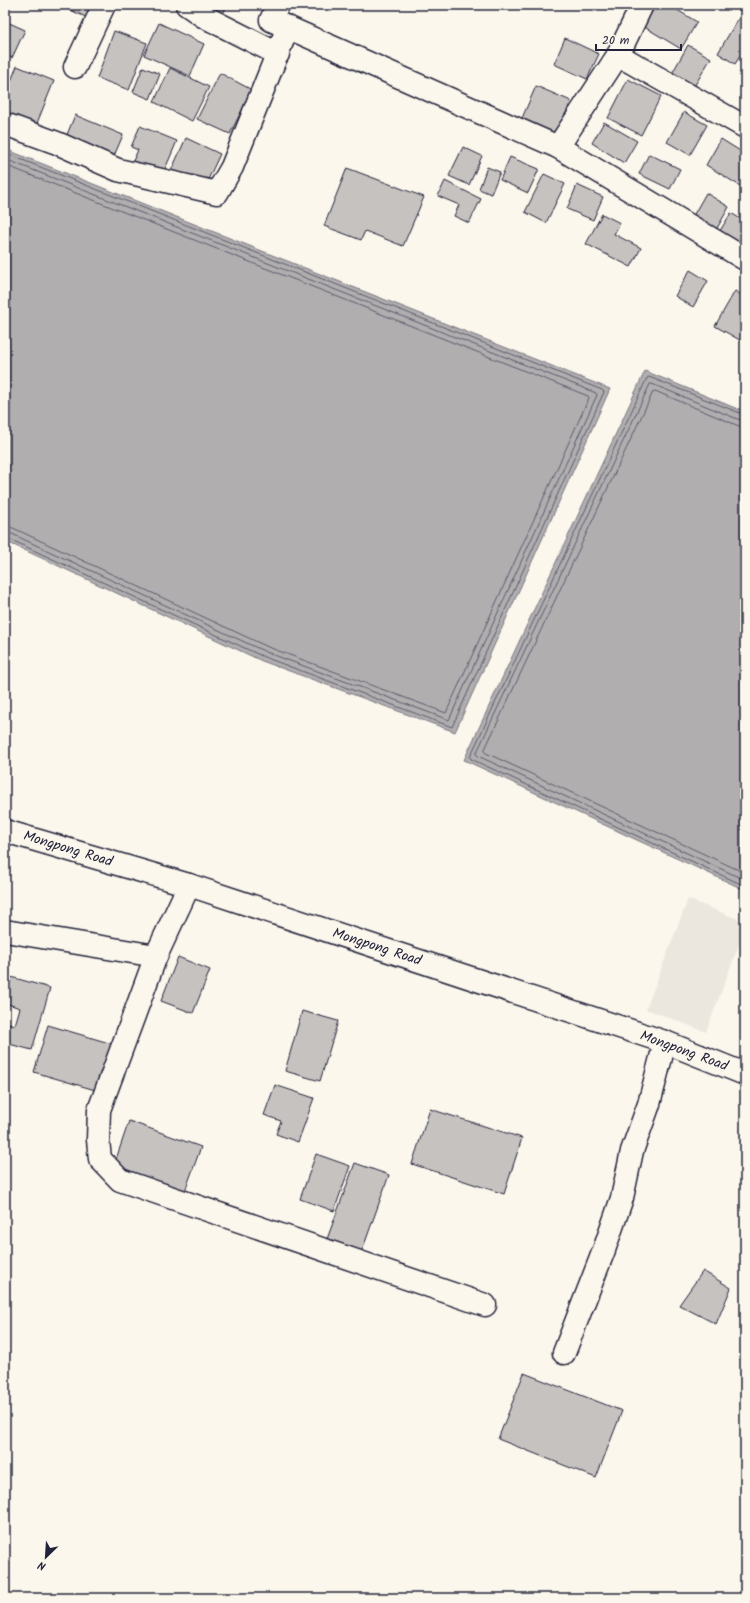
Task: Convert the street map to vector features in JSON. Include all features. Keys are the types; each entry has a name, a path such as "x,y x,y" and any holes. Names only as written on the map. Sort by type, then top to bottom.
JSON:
{"street":[{"path":"75,67 104,5"},
{"path":"187,5 203,16 278,54"},
{"path":"278,5 271,20 558,148 745,259"},
{"path":"558,148 618,55 642,5"},
{"path":"5,124 118,170 217,193 232,167 288,27"},
{"path":"618,55 745,127"},
{"name":"Mongpong Road","path":"5,831 188,885 665,1042 745,1074"},
{"path":"188,885 156,956 100,1110 98,1140 100,1159 120,1180 485,1305"},
{"path":"5,931 156,956"},
{"path":"564,1353 604,1250 622,1198 632,1151 649,1104 665,1042"}],"shaded area":[{"path":"688,899 745,922 745,929 706,1032 646,1009"}],"water":[{"path":"5,149 610,389 455,732 262,661 5,541"},
{"path":"645,371 745,412 745,890 464,760"}],"building":[{"path":"59,5 94,5 88,18"},
{"path":"198,5 227,5 221,19"},
{"path":"656,5 669,5 697,22 681,49 643,26"},
{"path":"738,19 745,23 745,48 735,64 718,53"},
{"path":"5,21 25,30 12,58 5,55"},
{"path":"159,23 204,44 190,76 144,55"},
{"path":"114,31 147,43 129,90 97,78"},
{"path":"565,38 599,54 587,79 554,64"},
{"path":"688,45 711,58 692,90 670,77"},
{"path":"17,66 54,81 33,133 5,121 5,96"},
{"path":"143,67 160,74 150,99 133,92"},
{"path":"170,68 209,87 192,121 154,102"},
{"path":"5,71 10,73 5,84"},
{"path":"220,73 252,90 230,134 197,119"},
{"path":"628,79 661,96 641,135 608,118"},
{"path":"536,86 571,101 554,141 519,125"},
{"path":"684,112 707,125 690,155 667,142"},
{"path":"75,115 123,135 111,163 64,142"},
{"path":"604,122 637,141 624,163 592,143"},
{"path":"140,126 177,141 162,176 132,163 138,150 131,147"},
{"path":"186,138 220,154 205,186 171,171"},
{"path":"721,139 745,154 745,189 706,165"},
{"path":"463,147 482,156 469,185 449,176"},
{"path":"649,154 680,169 670,189 639,174"},
{"path":"510,157 539,169 528,193 500,180"},
{"path":"487,167 500,172 491,194 479,189"},
{"path":"347,168 424,197 403,246 365,231 361,240 324,226"},
{"path":"544,174 565,184 546,223 525,212"},
{"path":"445,181 481,199 469,223 454,216 459,205 438,196"},
{"path":"577,185 603,197 593,220 567,209"},
{"path":"706,193 729,207 716,230 693,216"},
{"path":"745,209 745,240 740,247 718,234 731,213 739,218"},
{"path":"602,214 620,223 614,234 641,248 631,267 586,244"},
{"path":"690,270 708,281 693,307 675,296"},
{"path":"735,291 745,297 745,343 715,326"},
{"path":"178,957 210,970 193,1013 161,1001"},
{"path":"11,977 50,988 32,1050 5,1043 5,1022 15,1025 20,1008 5,1003"},
{"path":"302,1011 338,1021 320,1081 285,1071"},
{"path":"48,1025 116,1045 102,1092 34,1072"},
{"path":"275,1085 314,1098 298,1142 276,1134 281,1121 264,1115"},
{"path":"430,1109 522,1138 504,1194 412,1164"},
{"path":"129,1121 201,1147 185,1191 114,1165"},
{"path":"316,1154 350,1166 334,1211 300,1199"},
{"path":"355,1163 389,1175 362,1251 327,1239"},
{"path":"703,1271 731,1288 716,1324 679,1305"},
{"path":"524,1373 622,1411 596,1478 498,1439"}]}
